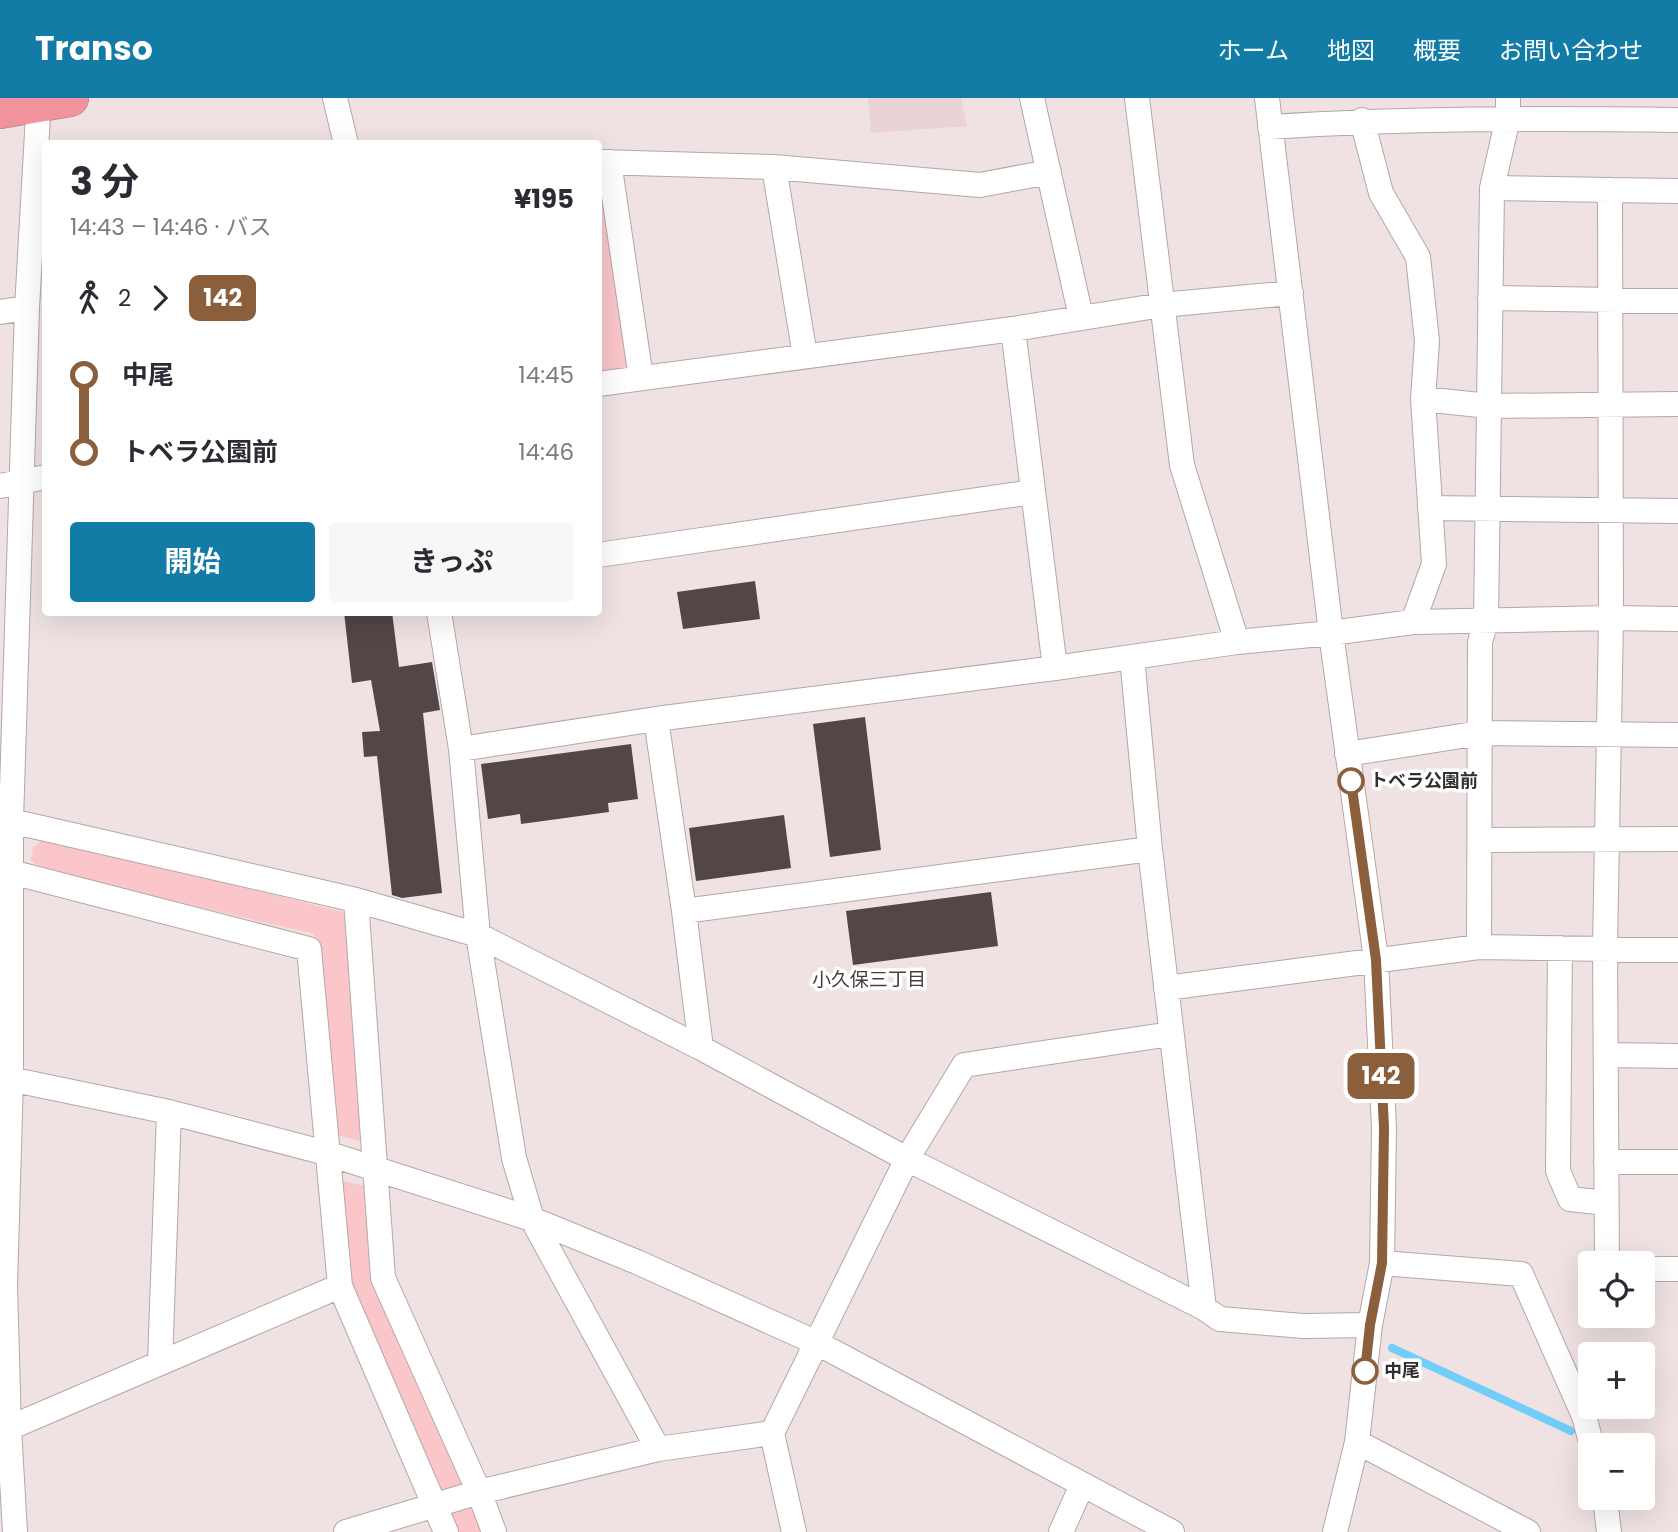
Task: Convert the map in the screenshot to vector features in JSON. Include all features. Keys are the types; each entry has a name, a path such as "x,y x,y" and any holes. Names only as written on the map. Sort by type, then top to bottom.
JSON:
{"highway":[{"path":"0,110 49,100"}],"street":[{"path":"335,98 345,140"},
{"path":"1032,98 1081,317"},
{"path":"1137,98 1182,465 1237,642"},
{"path":"1267,98 1331,633 1376,960 1384,1128 1382,1263 1370,1325 1357,1442 1335,1532"},
{"path":"45,140 49,100"},
{"path":"1270,127 1508,108 1678,120"},
{"path":"1479,947 1480,642 1486,621 1492,188 1508,108"},
{"path":"1362,121 1381,193 1418,257 1427,341 1423,399 1434,564 1413,622"},
{"path":"641,378 604,162 774,167 980,185 1049,172"},
{"path":"15,1532 3,1286 11,872 5,821 22,481 27,308 42,166"},
{"path":"774,167 805,356"},
{"path":"1492,188 1678,191"},
{"path":"1607,1251 1605,949 1611,618 1610,190"},
{"path":"602,383 1013,329 1162,305 1291,293"},
{"path":"1490,298 1678,300"},
{"path":"0,312 27,308"},
{"path":"1013,329 1055,668"},
{"path":"1423,399 1489,406 1678,404"},
{"path":"602,554 1032,492"},
{"path":"1430,508 1678,511"},
{"path":"440,616 461,749 478,934 514,1158 532,1219 658,1449"},
{"path":"461,749 656,719 1237,642 1413,622 1611,618 1678,620"},
{"path":"1132,657 1150,849 1205,1308"},
{"path":"656,719 701,1048"},
{"path":"1347,754 1480,733 1678,735"},
{"path":"5,821 356,900 478,934 701,1048 907,1159 1205,1308 1220,1319 1303,1326 1370,1325"},
{"path":"1480,840 1678,839"},
{"path":"684,911 1150,849"},
{"path":"11,872 309,949 340,1286 446,1532"},
{"path":"356,900 383,1278 480,1492 494,1532"},
{"path":"1167,988 1479,947 1678,950"},
{"path":"1560,948 1558,1171 1570,1199 1606,1203"},
{"path":"794,1532 772,1433 907,1159 964,1065 1171,1034"},
{"path":"1606,1055 1678,1056"},
{"path":"5,1077 169,1112 326,1153 532,1219 637,1262 817,1343 1172,1532"},
{"path":"160,1362 169,1112"},
{"path":"1606,1161 1678,1162"},
{"path":"1382,1263 1521,1274 1584,1416 1589,1433"},
{"path":"1655,1269 1678,1269"},
{"path":"9,1428 340,1286"},
{"path":"346,1532 480,1492 658,1449 772,1433"},
{"path":"1357,1442 1528,1532"},
{"path":"1061,1532 1082,1485"},
{"path":"1606,1510 1609,1532"}],"shaded area":[{"path":"868,98 961,98 967,126 871,133"},
{"path":"602,201 627,368 602,371"},
{"path":"45,838 347,913 364,1142 332,1134 314,934 44,871 31,860 33,847"},
{"path":"338,1180 369,1187 378,1280 469,1486 441,1495 348,1289"},
{"path":"476,1500 487,1532 456,1532 447,1509"}],"building":[{"path":"755,581 760,619 683,629 677,592"},
{"path":"344,616 393,616 399,667 432,662 440,710 423,713 442,893 402,898 392,895 377,756 364,757 362,732 380,731 371,680 352,683"},
{"path":"865,717 881,850 830,857 813,724"},
{"path":"631,744 638,799 608,803 609,812 521,824 520,814 488,819 481,764"},
{"path":"784,815 791,868 696,881 689,828"},
{"path":"991,892 998,946 853,965 846,911"}],"waterway":[{"path":"1392,1348 1571,1431"}],"bus line":[{"name":"142","path":"1351,781 1376,960 1384,1128 1382,1263 1370,1325 1365,1371"}],"place":[{"name":"トベラ公園前","path":"1351,781"},
{"name":"中尾","path":"1365,1371"}],"district":[{"name":"小久保三丁目","path":"869,979"}]}
